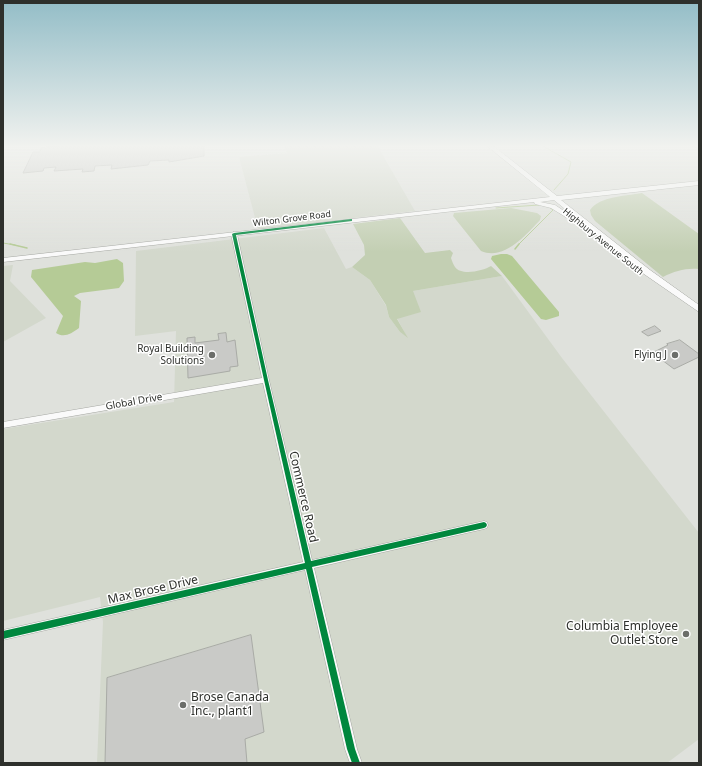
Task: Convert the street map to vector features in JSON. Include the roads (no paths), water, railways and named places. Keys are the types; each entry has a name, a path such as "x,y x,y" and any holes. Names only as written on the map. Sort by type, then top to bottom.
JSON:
{"main road":[{"name":"Highbury Avenue South","path":"534,181 651,282 699,316"},
{"name":"Wilton Grove Road","path":"3,260 699,183"},
{"path":"578,219 568,205 568,201 574,198 616,192"},
{"path":"512,203 548,204 578,219"},
{"name":"Highbury Avenue South","path":"578,219 647,272 699,309"}],"street":[{"name":"Commerce Road","path":"234,234 308,565 351,749 356,763"},
{"name":"Global Drive","path":"3,425 266,380"},
{"name":"Max Brose Drive","path":"3,635 484,525"}],"waterway":[{"path":"554,190 562,181"},
{"path":"496,208 539,205"},
{"path":"519,244 553,210 549,207"},
{"path":"3,243 12,245"},
{"path":"515,249 519,244"},
{"path":"12,245 27,248"}],"place":[{"name":"Royal Building Solutions","path":"212,355"},
{"name":"Flying J","path":"675,355"},
{"name":"Columbia Employee Outlet Store","path":"686,634"},
{"name":"Brose Canada Inc., plant1","path":"183,705"}]}
